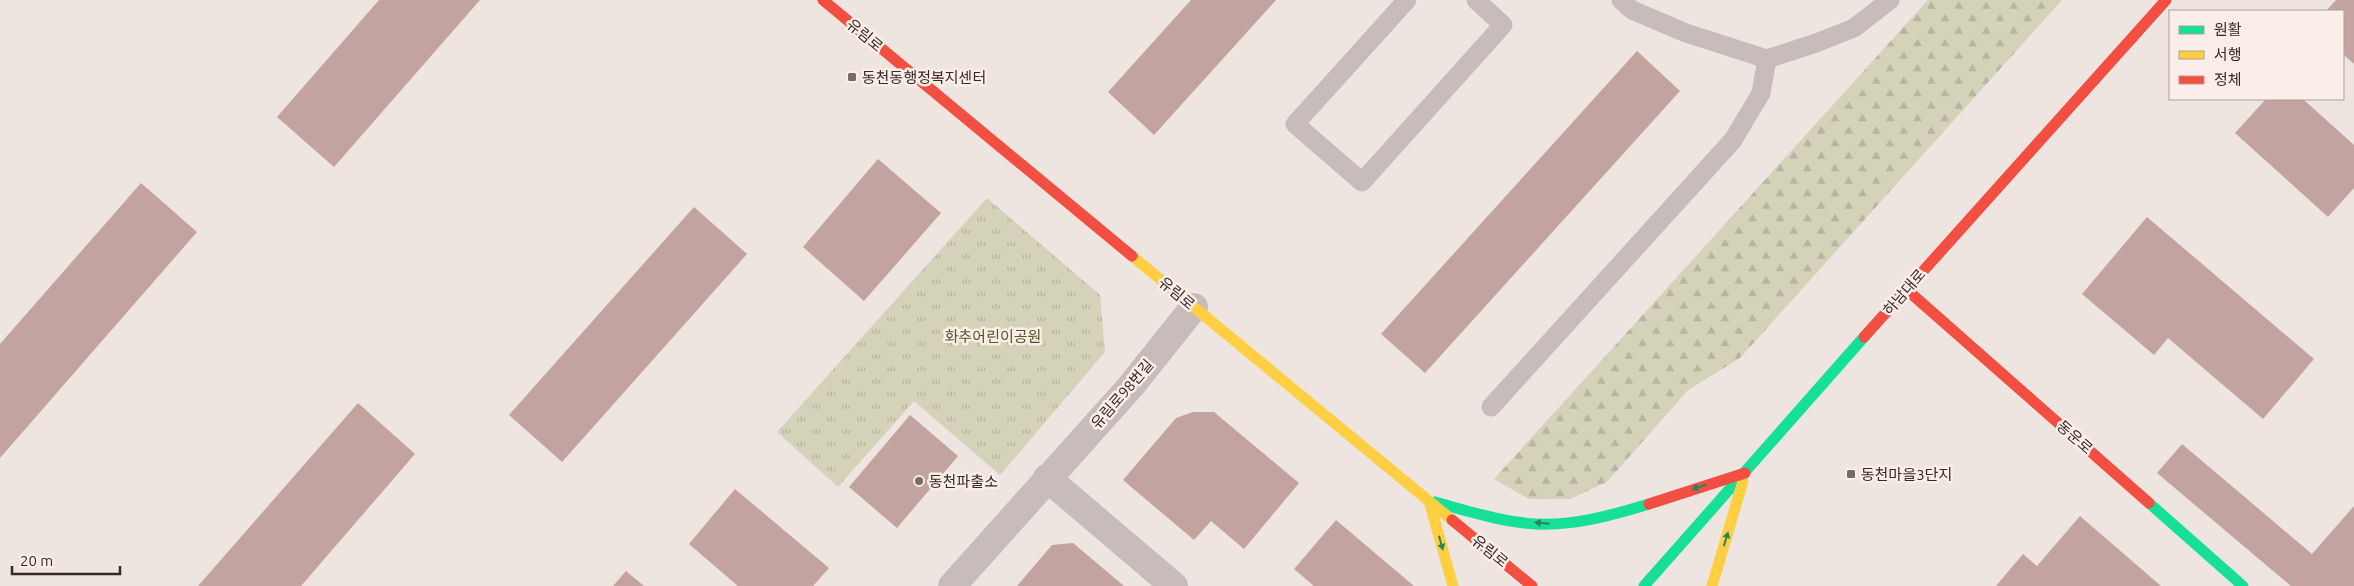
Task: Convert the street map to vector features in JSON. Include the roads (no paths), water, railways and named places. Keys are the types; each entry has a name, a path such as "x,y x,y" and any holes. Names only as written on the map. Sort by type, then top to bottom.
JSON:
{"street":[{"name":"유림로","path":"822,0 1532,586"},
{"name":"하남대로","path":"1644,586 1906,289 2166,0"},
{"name":"동운로","path":"1906,289 2243,586"},
{"name":"유림로98번길","path":"952,586 1131,386 1194,307"},
{"path":"1453,586 1429,500 1514,520 1549,524 1590,519 1746,472"},
{"path":"1712,586 1746,472"},
{"path":"1047,478 1174,586"}],"lane":[{"path":"1407,0 1295,124 1362,182 1503,25 1476,0"},
{"path":"1621,0 1632,10 1686,33 1767,59 1854,28 1890,0"},
{"path":"1491,407 1733,140 1761,93 1767,59"}],"place":[{"name":"동천동행정복지센터","path":"852,77"},
{"name":"동천마을3단지","path":"1851,474"},
{"name":"동천파출소","path":"919,481"}],"park label":[{"name":"화추어린이공원","path":"993,336"}]}
